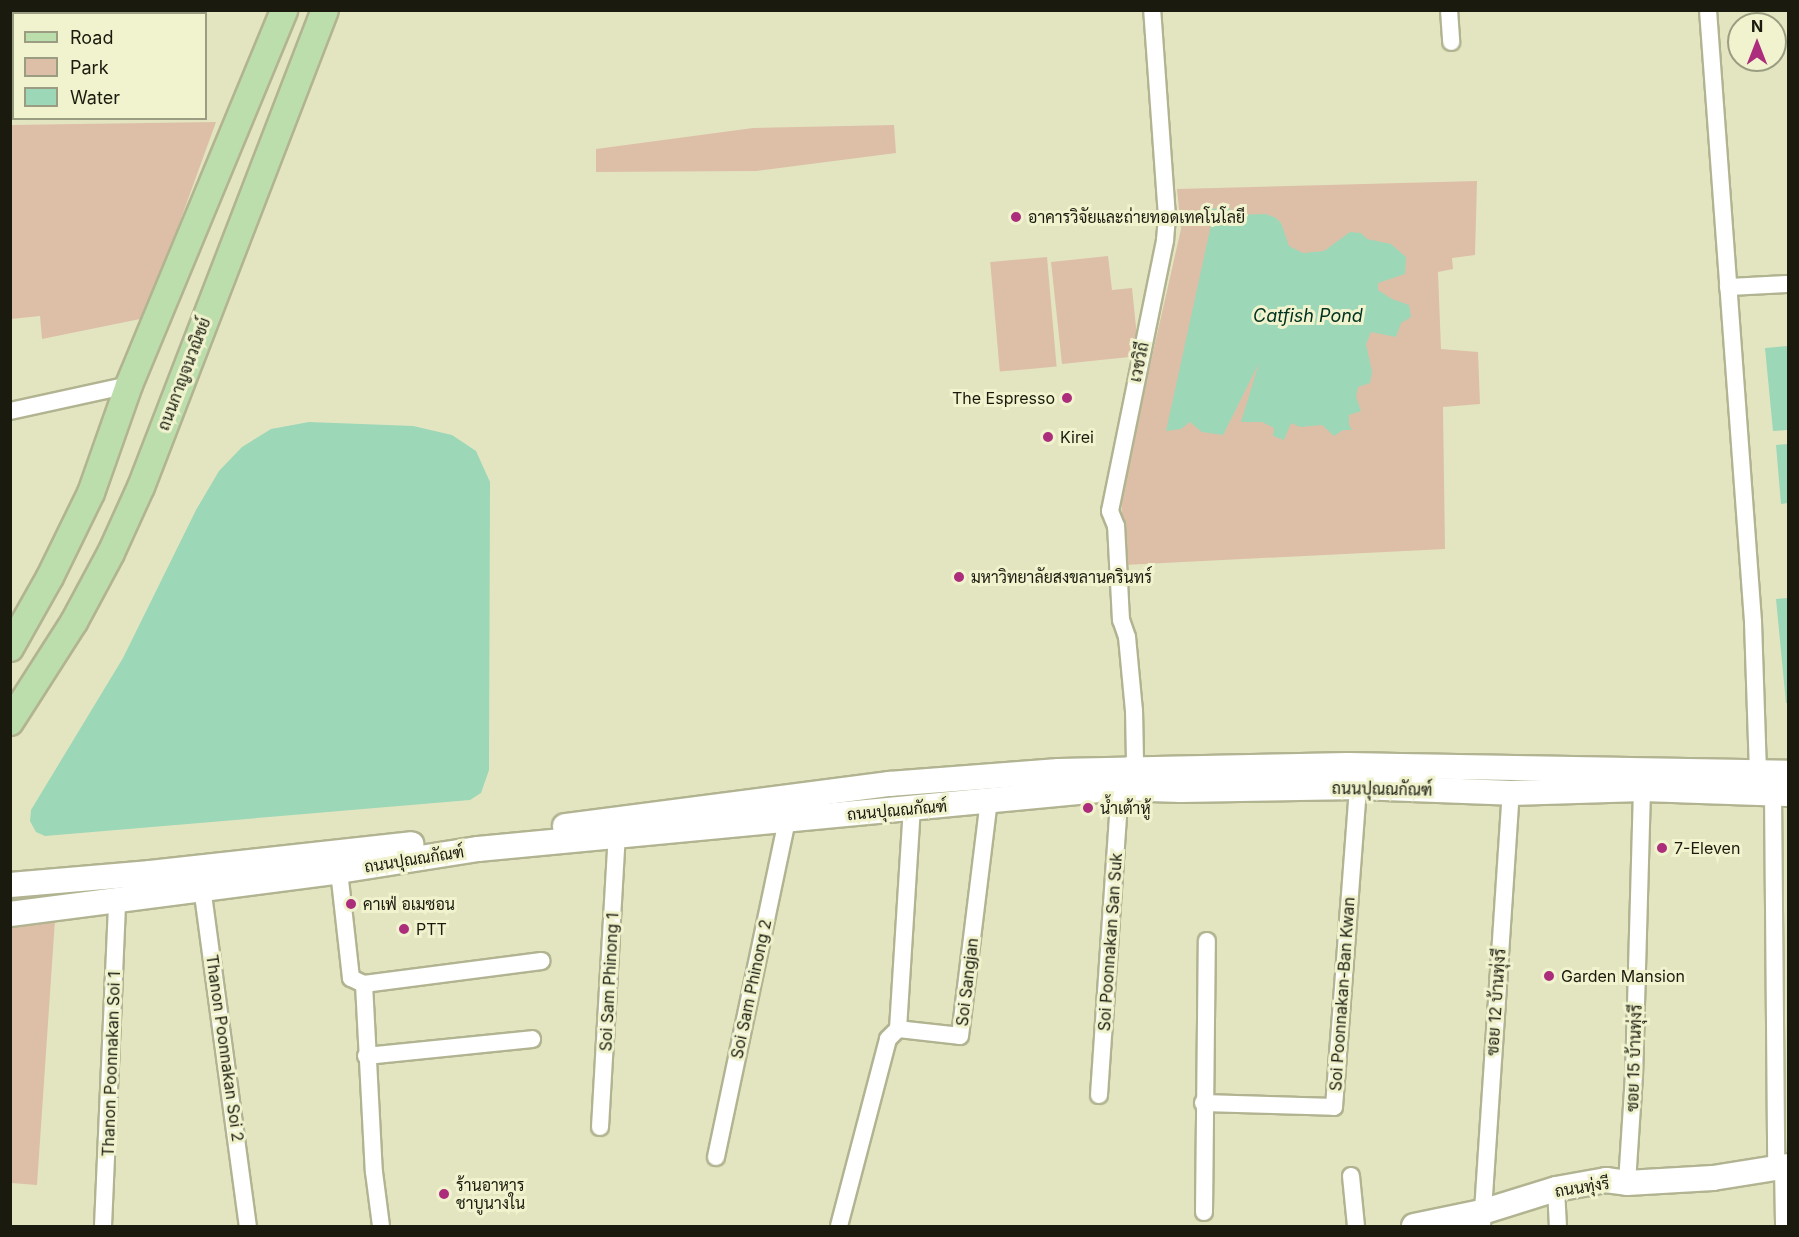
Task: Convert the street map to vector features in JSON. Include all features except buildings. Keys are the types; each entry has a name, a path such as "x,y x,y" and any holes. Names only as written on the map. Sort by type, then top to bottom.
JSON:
{"main road":[{"path":"10,648 50,577 91,493 129,385 284,10"},
{"name":"ถนนกาญจนวณิชย์","path":"10,722 74,622 111,552 141,487 325,10"}],"street":[{"name":"เวชวิถี","path":"1122,779 1135,761 1134,711 1127,638 1121,620 1116,526 1110,511 1165,240 1167,217 1152,10"},
{"path":"1449,10 1451,42"},
{"path":"1708,10 1753,622 1758,772"},
{"path":"1728,287 1788,285"},
{"path":"10,411 129,385"},
{"name":"ถนนปุณณกัณฑ์","path":"10,885 339,871 477,849 989,801 1122,779 1348,765 1512,766 1788,773"},
{"path":"1511,793 1512,766"},
{"name":"ถนนปุณณกัณฑ์","path":"10,914 117,901 201,877 487,836 889,783 1059,771 1181,790 1358,787 1511,793 1642,789 1781,794"},
{"name":"Soi Poonnakan San Suk","path":"1100,1095 1122,779"},
{"name":"Soi Poonnakan-Ban Kwan","path":"1203,1103 1334,1107 1358,787"},
{"name":"ซอย 15 บ้านทุ่งรี","path":"1627,1183 1634,1076 1642,789"},
{"name":"ซอย 12 บ้านทุ่งรี","path":"1482,1219 1511,793"},
{"path":"1781,794 1784,1227"},
{"name":"Soi Sangjan","path":"898,1029 960,1036 989,801"},
{"path":"839,1227 888,1039 898,1029 912,808"},
{"name":"Soi Sam Phinong 2","path":"716,1157 787,821"},
{"name":"Soi Sam Phinong 1","path":"600,1127 617,836"},
{"path":"339,871 351,978 364,984 542,961"},
{"name":"Thanon Poonnakan Soi 2","path":"201,877 248,1227"},
{"name":"Thanon Poonnakan Soi 1","path":"103,1227 117,901"},
{"path":"1204,1212 1203,1103 1207,941"},
{"path":"364,984 366,1056 374,1172 381,1227"},
{"path":"366,1056 532,1039"},
{"name":"ถนนทุ่งรี","path":"1414,1227 1482,1219 1556,1190 1606,1180 1627,1183 1713,1178 1783,1167"},
{"path":"1351,1176 1356,1227"},
{"path":"1556,1190 1558,1227"}],"green space":[{"path":"216,122 145,318 42,339 40,316 11,319 10,125"},
{"path":"894,125 896,153 756,171 596,172 596,149 753,128"},
{"path":"1477,181 1475,255 1452,258 1453,269 1438,272 1441,349 1478,352 1480,404 1443,407 1445,549 1124,565 1121,493 1181,229 1177,189"},
{"path":"1108,256 1112,290 1132,288 1139,356 1062,364 1051,262"},
{"path":"1047,257 1057,367 1000,372 990,262"},
{"path":"55,920 37,1185 11,1183 11,927"}],"water":[{"name":"Catfish Pond","path":"1230,208 1230,215 1266,214 1276,218 1281,223 1289,246 1303,253 1324,251 1350,232 1361,233 1367,239 1391,244 1406,257 1405,274 1378,283 1378,290 1392,299 1409,305 1411,317 1401,323 1396,337 1371,332 1366,344 1372,372 1370,383 1358,387 1356,397 1361,411 1349,415 1349,425 1352,430 1343,430 1334,436 1322,425 1300,427 1291,423 1284,440 1273,436 1274,428 1262,422 1241,422 1259,363 1223,435 1202,432 1190,422 1181,429 1166,431 1211,225 1205,224 1206,209"},
{"path":"1788,346 1788,430 1773,431 1765,348"},
{"path":"309,422 413,426 452,435 476,451 490,482 489,770 481,793 470,800 45,836 36,832 30,821 31,810 123,658 196,510 219,471 242,447 271,429"},
{"path":"1788,444 1788,503 1781,504 1776,445"},
{"path":"1788,598 1788,703 1786,703 1776,599"}],"place":[{"name":"อาคารวิจัยและถ่ายทอดเทคโนโลยี","path":"1016,217"},
{"name":"The Espresso","path":"1067,398"},
{"name":"Kirei","path":"1048,437"},
{"name":"มหาวิทยาลัยสงขลานครินทร์","path":"959,577"},
{"name":"น้ำเต้าหู้","path":"1088,808"},
{"name":"7-Eleven","path":"1662,848"},
{"name":"คาเฟ่ อเมซอน","path":"351,904"},
{"name":"PTT","path":"404,929"},
{"name":"Garden Mansion","path":"1549,976"},
{"name":"ร้านอาหาร ชาบูนางใน","path":"444,1194"}]}
